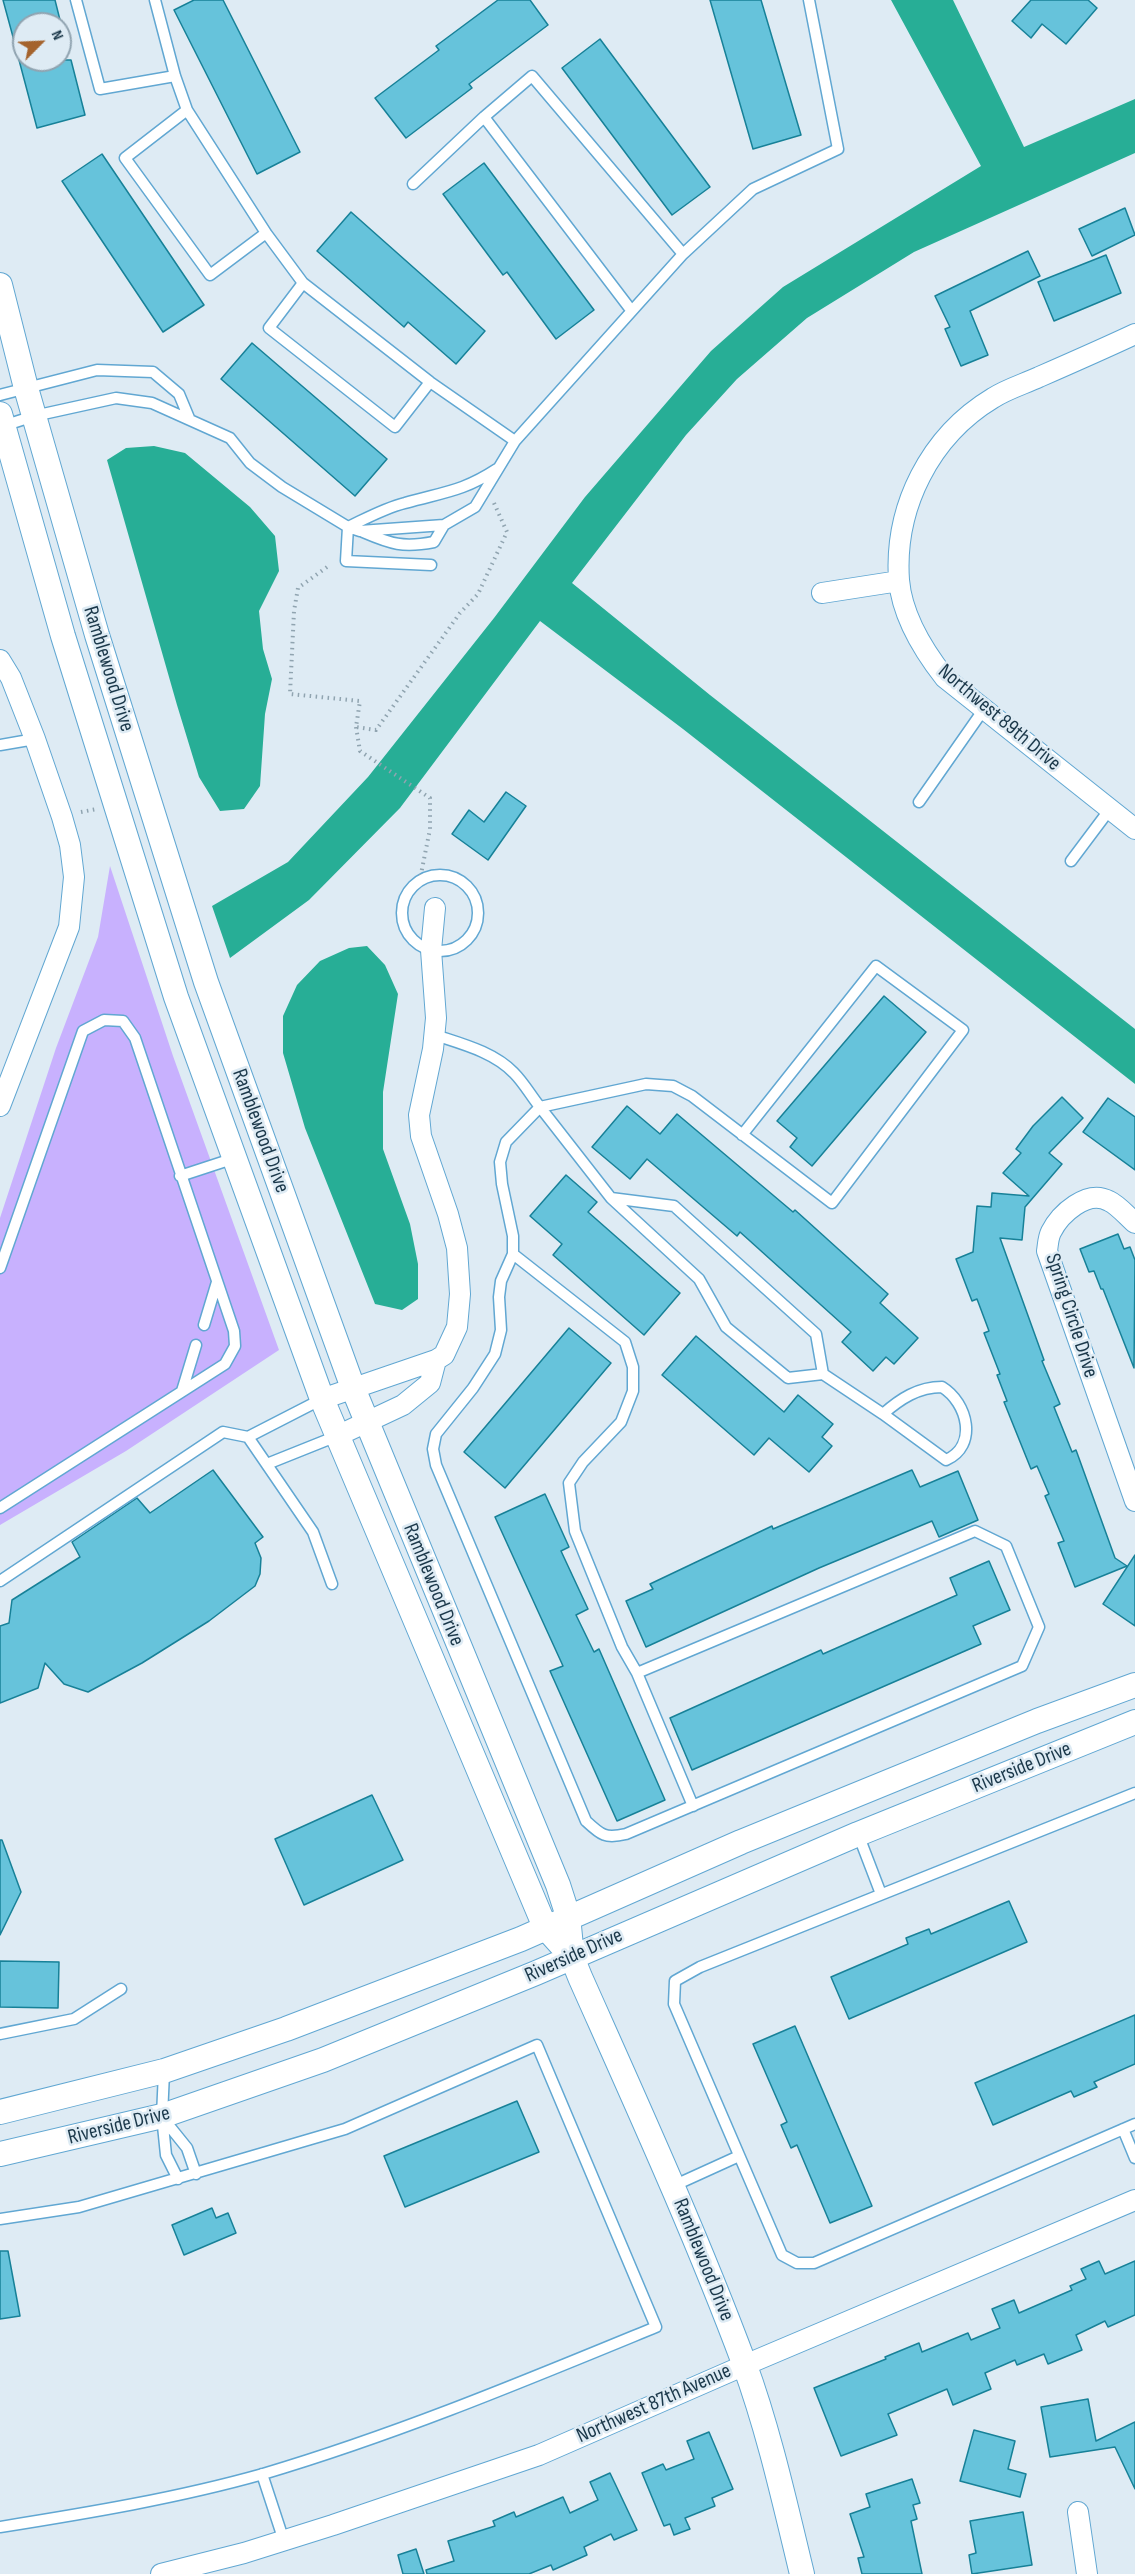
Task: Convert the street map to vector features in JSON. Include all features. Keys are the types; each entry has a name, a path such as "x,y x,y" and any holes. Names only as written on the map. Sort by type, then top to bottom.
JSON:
{"street":[{"name":"Ramblewood Drive","path":"0,285 26,388 97,635 206,982 353,1388 568,1916 572,1957"},
{"name":"Northwest 89th Drive","path":"1135,334 993,398 961,422 932,456 912,490 902,528 899,581 909,618 923,650 945,678 1135,829"},
{"name":"Ramblewood Drive","path":"1,422 63,636 177,997 322,1398 545,1927 572,1957 673,2186 745,2365 772,2454 802,2574"},
{"path":"822,593 899,581"},
{"path":"0,660 11,678 35,739 70,845 74,877 69,927 0,1106"},
{"path":"322,1398 436,1360 444,1355 457,1327 460,1294 457,1248 448,1214 421,1136 419,1115 435,1035 435,994 431,950 435,908"},
{"name":"Spring Circle Drive","path":"1135,1223 1108,1200 1091,1199 1073,1207 1060,1218 1050,1234 1047,1251 1135,1501"},
{"path":"337,1436 403,1405 430,1383 436,1360"},
{"name":"Riverside Drive","path":"0,2112 164,2071 286,2029 521,1939 568,1916 1036,1721 1135,1685"},
{"name":"Riverside Drive","path":"0,2154 162,2116 322,2060 572,1957 858,1834 1135,1722"},
{"name":"Northwest 87th Avenue","path":"161,2574 284,2541 539,2455 1135,2200"},
{"path":"1078,2512 1087,2574"}],"lane":[{"path":"76,0 100,89 175,76"},
{"path":"155,0 175,76 188,110 266,233 303,283 430,382 515,441"},
{"path":"360,531 444,525 475,507 515,441 683,254 753,189 838,149 809,0"},
{"path":"412,184 532,76 683,254"},
{"path":"188,110 125,158 210,275 266,233"},
{"path":"484,117 631,310"},
{"path":"303,283 269,328 394,427 430,382"},
{"path":"0,395 97,370 153,372 179,394 189,418"},
{"path":"1,422 116,398 152,403 230,438 250,463 282,487 348,527 395,545 419,545 434,542 444,525"},
{"path":"348,527 404,503 474,484 499,467"},
{"path":"348,527 346,561 431,565"},
{"path":"919,802 984,709"},
{"path":"0,745 35,739"},
{"path":"1071,861 1110,809"},
{"path":"438,874 459,879 468,886 477,905 478,916 470,937 452,949 431,950 412,939 402,920 404,898 409,889 420,879 438,874"},
{"path":"637,1673 975,1531 1006,1546 1039,1628 1022,1666 626,1834 612,1838 598,1833 586,1821 436,1465 433,1449 436,1434 473,1389 495,1354 501,1330 499,1297 501,1281 513,1254 513,1236 502,1184 500,1162 506,1142 540,1107 646,1084 673,1086 692,1096 742,1135 832,1203 963,1030 876,966 742,1135"},
{"path":"0,1508 225,1364 236,1346 234,1331 135,1038 123,1021 104,1020 83,1031 1,1264"},
{"path":"435,1035 493,1057 514,1072 611,1198 699,1279 726,1328 788,1378 823,1374 946,1460 954,1457 966,1438 963,1411 957,1399 942,1387 909,1395 883,1414"},
{"path":"180,1176 235,1158"},
{"path":"611,1198 674,1206 816,1334 823,1374"},
{"path":"513,1254 626,1342 633,1367 633,1391 621,1422 583,1462 569,1483 575,1531 622,1647 637,1673 693,1806"},
{"path":"204,1325 217,1282"},
{"path":"182,1391 196,1345"},
{"path":"0,1581 223,1432 248,1437 322,1398"},
{"path":"267,1464 337,1436"},
{"path":"248,1437 313,1532 332,1584"},
{"path":"1135,1792 699,1966 675,1981 674,2004 782,2255 797,2263 814,2263 1135,2124"},
{"path":"858,1834 881,1894"},
{"path":"0,2034 74,2019 121,1989"},
{"path":"0,2219 79,2207 345,2129 537,2045 656,2327 474,2401 370,2440 262,2474 106,2509 0,2527"},
{"path":"164,2071 162,2116 166,2155 178,2179"},
{"path":"162,2116 187,2148 196,2174"},
{"path":"1123,2129 1135,2158"},
{"path":"673,2186 739,2156"},
{"path":"262,2474 284,2541"}],"path":[{"path":"356,727 376,730 460,613 478,594 507,532 494,503"},
{"path":"327,567 298,588 294,611 290,694 360,701 356,727 360,752 430,798 430,829 420,879"},
{"path":"76,813 100,808"}],"shaded area":[{"path":"891,0 953,0 1024,147 1135,99 1135,153 914,252 807,318 737,379 686,435 572,583 710,695 1135,1029 1135,1084 683,729 540,621 400,808 309,900 230,958 212,906 288,862 368,777 494,618 585,497 711,351 783,287 981,166"},
{"path":"154,446 185,453 250,507 275,536 279,571 259,611 263,649 272,679 265,714 260,786 244,809 220,811 199,777 107,460 126,448"},
{"path":"110,866 173,1056 279,1350 126,1451 0,1525 0,1218 56,1048 98,937"},
{"path":"367,946 385,965 398,994 383,1092 383,1149 410,1224 418,1264 418,1299 402,1310 375,1304 305,1128 283,1053 283,1016 297,985 320,961 349,948"}],"building":[{"path":"3,0 55,0 58,12 12,12 12,33"},
{"path":"194,0 223,0 300,152 257,174 174,10"},
{"path":"498,0 530,0 548,25 469,84 472,88 406,138 375,98 439,50 436,46"},
{"path":"710,0 761,0 801,135 753,149"},
{"path":"1031,0 1088,0 1097,8 1066,44 1042,24 1031,38 1012,21"},
{"path":"600,39 710,187 672,215 562,68"},
{"path":"72,64 85,115 37,128 22,72 72,72"},
{"path":"102,154 204,305 163,332 62,181"},
{"path":"484,163 594,310 556,339 507,272 503,275 443,194"},
{"path":"1125,208 1135,235 1092,256 1079,229"},
{"path":"351,212 485,331 456,364 408,322 404,327 317,251"},
{"path":"1028,251 1040,276 970,311 988,355 961,366 945,329 950,327 935,296"},
{"path":"1106,255 1121,293 1054,321 1038,282"},
{"path":"252,343 387,459 355,496 221,379"},
{"path":"506,792 526,806 488,860 452,834 469,810 484,822"},
{"path":"884,996 926,1032 812,1166 790,1147 797,1138 777,1121"},
{"path":"1062,1097 1083,1118 1049,1153 1062,1164 1025,1207 1022,1240 1000,1238 1044,1360 1042,1361 1060,1404 1054,1407 1072,1452 1076,1450 1115,1558 1127,1566 1075,1587 1058,1543 1064,1541 1045,1496 1049,1494 1037,1466 1031,1469 1004,1402 1007,1401 997,1375 1000,1374 984,1333 989,1331 977,1299 972,1301 956,1259 973,1252 977,1206 991,1207 992,1193 1029,1196 1003,1173 1021,1153 1016,1149 1033,1126"},
{"path":"1108,1098 1135,1117 1135,1170 1083,1132"},
{"path":"627,1106 660,1134 677,1114 793,1212 795,1210 888,1294 880,1303 918,1338 894,1364 886,1357 873,1371 842,1342 851,1332 740,1232 737,1236 647,1159 630,1179 592,1147"},
{"path":"566,1175 597,1202 588,1212 680,1293 644,1335 553,1255 562,1244 530,1216"},
{"path":"1118,1234 1124,1249 1130,1247 1135,1260 1134,1368 1103,1289 1094,1271 1089,1272 1080,1249"},
{"path":"569,1328 611,1363 505,1488 464,1452"},
{"path":"696,1336 784,1412 798,1395 833,1424 822,1437 832,1446 809,1472 769,1438 754,1455 662,1375"},
{"path":"213,1470 263,1537 255,1543 261,1558 260,1574 255,1586 209,1621 142,1663 88,1692 64,1684 45,1663 38,1688 0,1703 0,1626 9,1623 12,1600 80,1557 72,1542 137,1498 150,1513"},
{"path":"912,1470 920,1487 958,1471 978,1520 939,1537 932,1521 819,1568 646,1647 626,1601 653,1589 650,1584 772,1526 773,1529"},
{"path":"545,1494 569,1547 561,1551 588,1609 576,1615 594,1652 599,1649 665,1800 617,1821 550,1671 563,1666 495,1517"},
{"path":"1135,1555 1135,1626 1103,1604"},
{"path":"989,1561 1010,1610 973,1626 981,1644 692,1770 670,1718 821,1650 823,1654 957,1595 950,1578"},
{"path":"372,1795 403,1860 304,1905 275,1839"},
{"path":"0,1840 2,1840 21,1892 0,1935"},
{"path":"1009,1901 1027,1942 849,2019 831,1977 908,1944 906,1938 929,1929 931,1934"},
{"path":"0,1961 59,1962 58,2008 0,2007"},
{"path":"1135,2015 1135,2064 1094,2082 1097,2087 1074,2097 1071,2091 993,2125 975,2083"},
{"path":"795,2026 872,2206 830,2223 797,2145 791,2148 781,2125 787,2122 753,2044"},
{"path":"517,2101 539,2152 405,2207 384,2156"},
{"path":"212,2208 216,2218 228,2213 236,2233 184,2255 172,2225"},
{"path":"0,2251 8,2251 20,2316 0,2319"},
{"path":"1099,2261 1105,2274 1135,2261 1135,2315 1108,2327 1105,2321 1076,2335 1082,2350 1048,2364 1044,2354 1017,2365 1015,2360 985,2373 991,2389 953,2405 947,2389 888,2414 897,2435 841,2456 814,2388 919,2343 922,2352 968,2333 971,2340 1000,2328 992,2309 1014,2300 1019,2313 1072,2290 1070,2286 1086,2279 1081,2269"},
{"path":"1088,2399 1096,2441 1135,2422 1135,2489 1115,2447 1050,2457 1041,2407"},
{"path":"974,2430 1015,2441 1008,2469 1026,2474 1020,2497 960,2481"},
{"path":"709,2432 733,2489 712,2498 715,2506 685,2518 690,2529 674,2535 670,2524 664,2526 642,2473 663,2464 666,2470 694,2459 687,2441"},
{"path":"610,2473 637,2530 614,2540 611,2534 584,2547 587,2555 553,2570 551,2565 529,2574 427,2574 426,2570 454,2561 448,2541 495,2526 493,2521 514,2512 516,2517 563,2497 570,2513 598,2500 590,2482"},
{"path":"912,2479 920,2503 913,2505 917,2519 911,2521 922,2574 862,2574 858,2558 864,2557 850,2514 870,2507 866,2494"},
{"path":"1023,2512 1032,2565 972,2574 969,2555 976,2553 970,2521"},
{"path":"416,2549 424,2574 403,2574 398,2555"}]}
